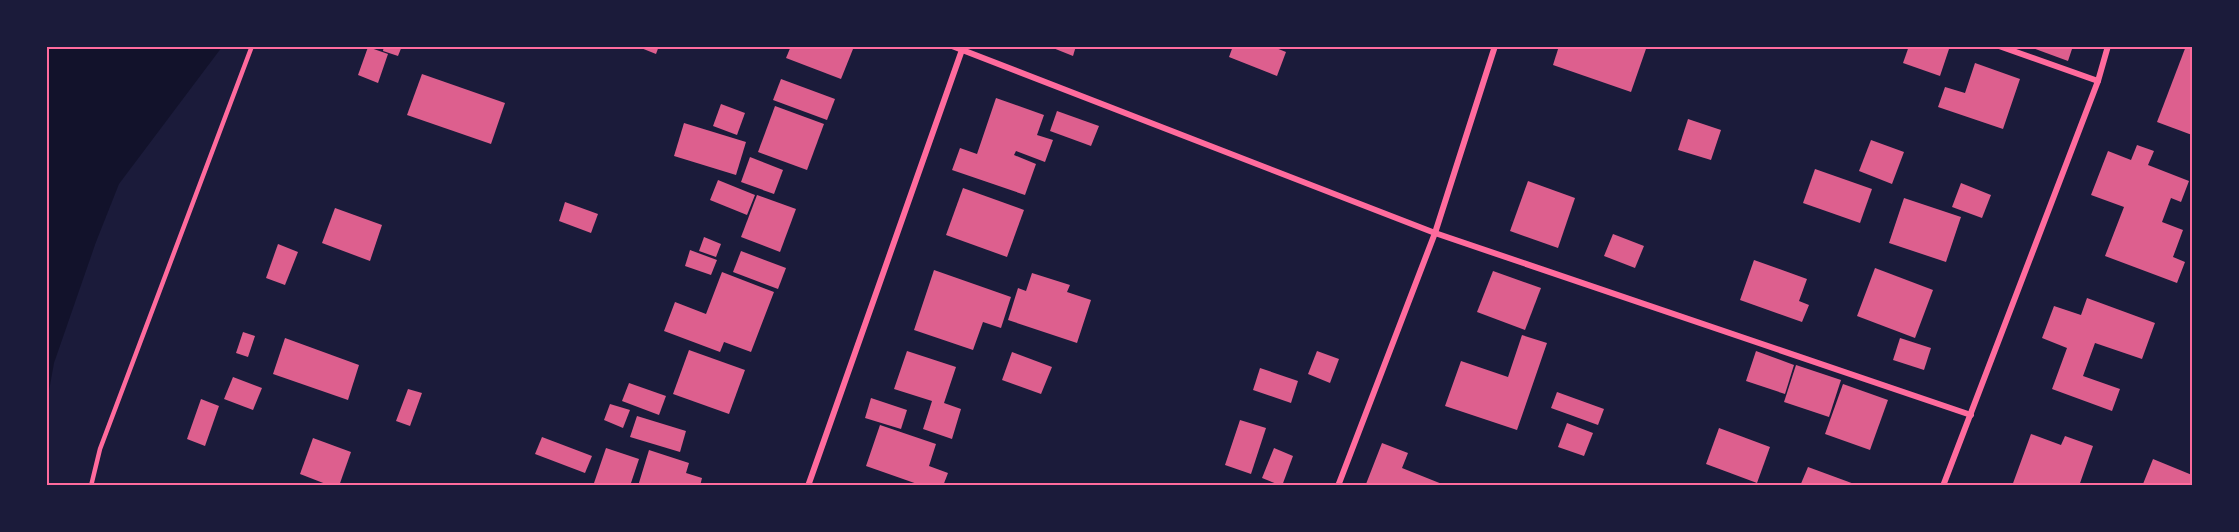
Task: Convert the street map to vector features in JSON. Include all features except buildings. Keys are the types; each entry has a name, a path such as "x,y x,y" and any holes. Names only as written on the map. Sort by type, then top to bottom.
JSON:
{"street":[{"path":"952,46 1435,233 1971,415"},
{"path":"1338,486 1435,233 1495,46"},
{"path":"1999,46 2098,81"},
{"path":"1943,486 2098,81 2108,46"},
{"path":"807,486 962,48"}],"lane":[{"path":"91,486 100,449 252,46"}],"shaded area":[{"path":"47,46 222,47 119,184 96,242 54,363 47,402"}]}
